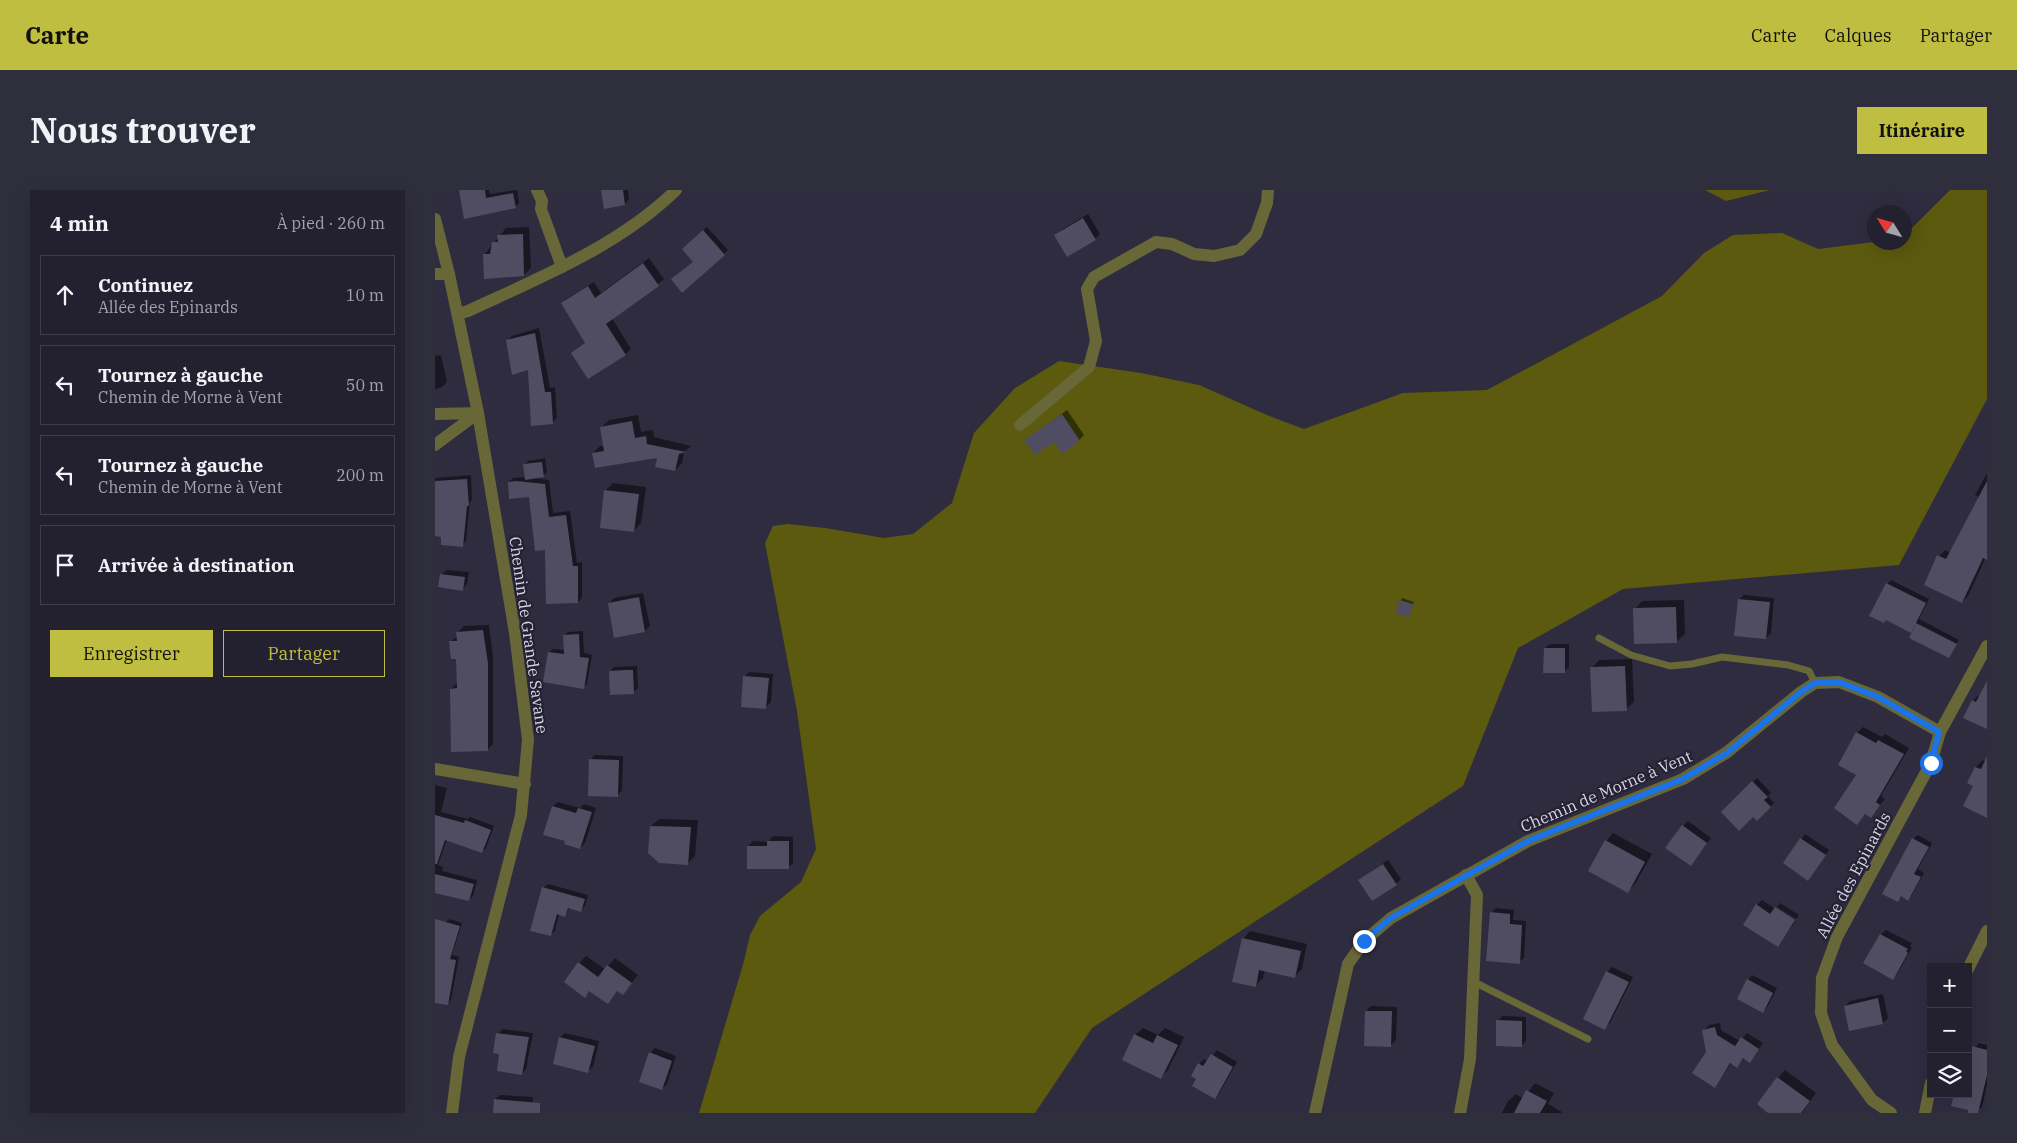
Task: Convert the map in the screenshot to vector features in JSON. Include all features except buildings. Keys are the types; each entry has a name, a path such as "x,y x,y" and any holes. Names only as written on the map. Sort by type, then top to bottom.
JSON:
{"street":[{"path":"537,190 540,193 541,209 562,267"},
{"path":"1020,425 1089,367 1096,341 1087,289 1094,277 1156,242 1172,244 1194,254 1215,256 1240,250 1256,234 1267,203 1268,190"},
{"path":"458,314 562,267 615,237 670,192"},
{"name":"Chemin de Grande Savane","path":"435,219 458,314 478,413 516,643 528,740 521,815 459,1057 452,1113"},
{"path":"435,274 449,274"},
{"path":"435,414 478,413"},
{"path":"435,445 478,413"},
{"name":"Allée des Epinards","path":"1891,1113 1872,1100 1832,1045 1821,1013 1822,978 1837,937 1931,763 1939,732 1987,646"},
{"path":"1815,683 1839,682 1878,697 1939,732"},
{"name":"Chemin de Morne à Vent","path":"1315,1113 1348,964 1364,941 1391,918 1528,841 1683,779 1727,753 1801,692 1815,683"},
{"path":"435,769 525,784"},
{"path":"1460,1113 1470,1060 1477,896 1466,875"},
{"path":"1971,963 1987,931"},
{"path":"1925,1113 1928,1098"}],"lane":[{"path":"1599,638 1631,654 1669,666 1722,657 1788,665 1809,671 1815,683"},
{"path":"1474,982 1588,1039"}],"shaded area":[{"path":"1705,190 1770,190 1726,201"},
{"path":"1950,190 1987,190 1987,399 1899,565 1623,589 1518,648 1463,786 1092,1028 1035,1113 699,1113 750,935 760,916 801,882 816,849 797,711 765,543 773,526 788,524 825,528 884,538 913,534 952,503 974,433 1015,388 1059,361 1141,373 1199,385 1304,429 1403,393 1487,390 1662,296 1704,253 1733,235 1782,233 1818,249 1867,243 1867,250 1912,250 1912,228"}],"route":[{"path":"1364,941 1391,918 1528,841 1683,779 1727,753 1769,717 1815,683 1839,682 1878,697 1939,732 1931,763"}]}
